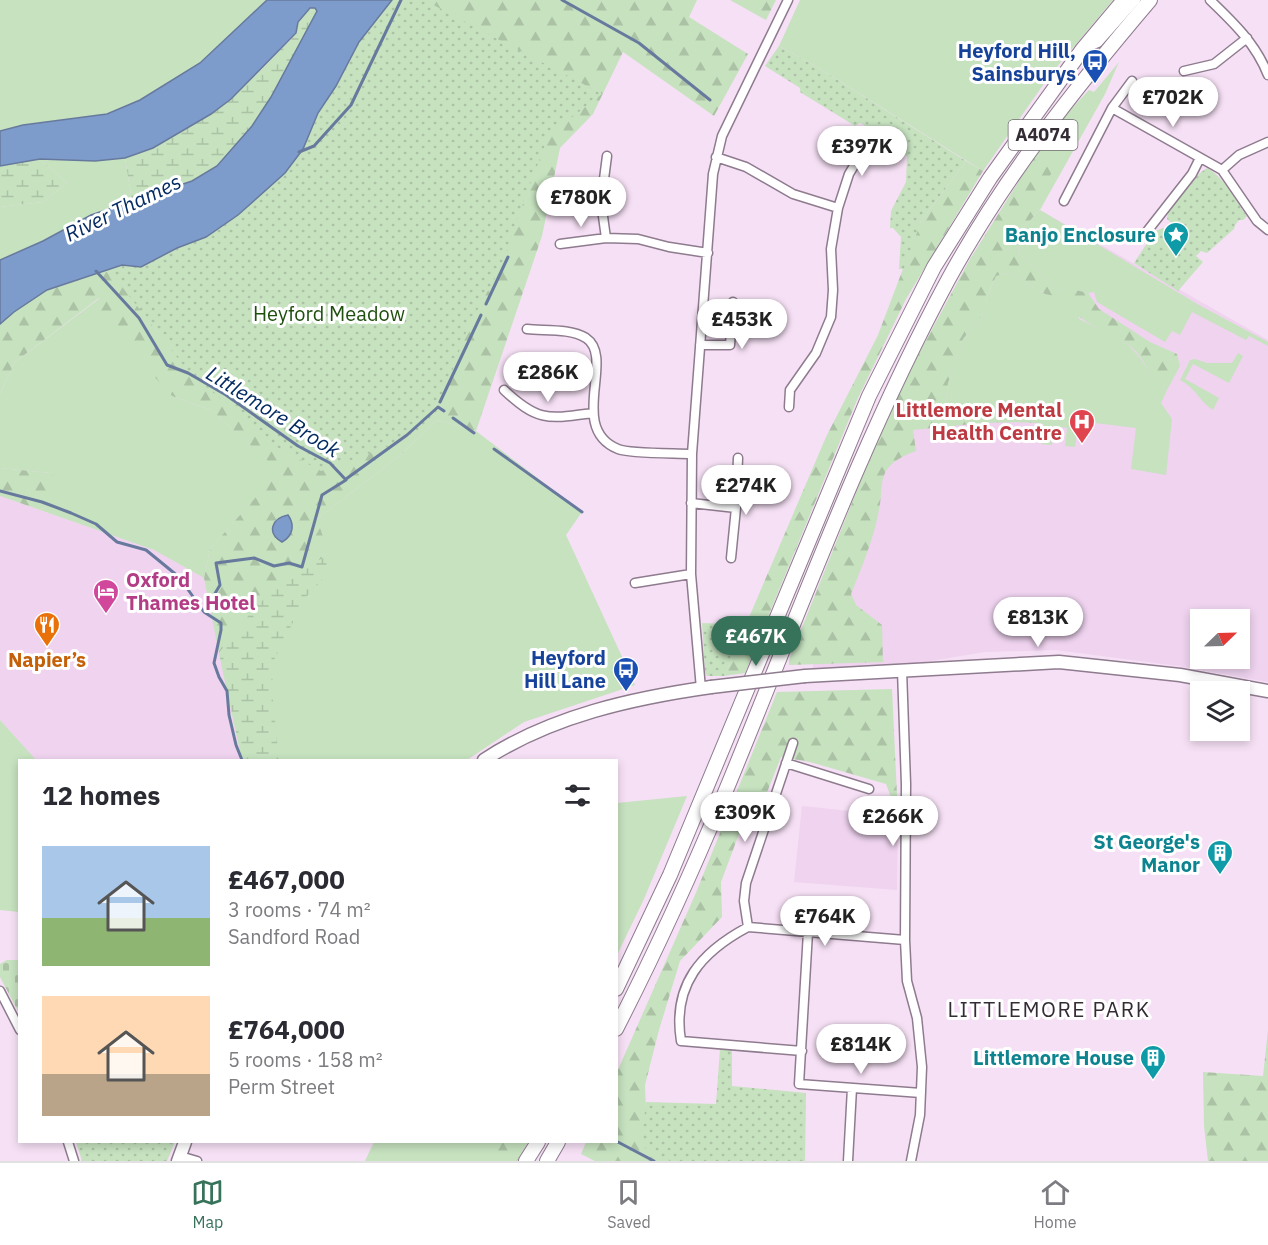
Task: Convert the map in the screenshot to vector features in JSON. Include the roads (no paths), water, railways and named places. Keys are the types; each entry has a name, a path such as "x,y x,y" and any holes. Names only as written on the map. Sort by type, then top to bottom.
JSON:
{"main road":[{"name":"A4074","path":"618,985 670,875 869,396 934,267 990,178 1082,50 1124,0"},
{"name":"A4074","path":"618,1025 678,899 723,796 888,398 949,278 1007,184 1088,74 1150,0"},
{"path":"526,1161 537,1143"},
{"path":"547,1161 557,1143"}],"street":[{"path":"706,688 691,574 691,503 692,454 712,174 722,136 788,0"},
{"path":"1082,50 1098,43 1136,0"},
{"path":"1210,0 1247,39 1258,54 1268,75"},
{"path":"1184,70 1214,64 1247,39"},
{"path":"1064,201 1112,108 1132,81"},
{"path":"1112,108 1222,170 1257,221 1268,230"},
{"path":"789,407 790,390 816,353 831,317 833,290 831,249 838,208 849,174 870,139"},
{"path":"1222,170 1239,155 1268,142"},
{"path":"606,238 601,202 607,156"},
{"path":"717,157 746,167 793,194 838,208"},
{"path":"1144,234 1192,174 1200,158"},
{"path":"560,244 606,238 638,239 669,248 708,253"},
{"path":"700,345 730,345 733,302"},
{"path":"526,329 576,334 588,339 596,353 593,413 597,432 605,441 620,450 692,454"},
{"path":"504,390 524,408 538,415 556,418 593,413"},
{"path":"731,558 738,459"},
{"path":"691,503 735,508"},
{"path":"635,584 691,574"},
{"path":"486,759 545,728 591,711 630,701 706,688 805,676 1059,662 1180,675 1268,691"},
{"path":"902,670 906,784 907,981 917,1018 922,1067 920,1115 911,1161"},
{"path":"748,927 744,901 746,883 793,743"},
{"path":"786,763 869,789"},
{"path":"802,1051 681,1041 680,1004 690,976 705,956 726,939 748,927 905,940"},
{"path":"808,932 799,1084 921,1093"},
{"path":"0,991 18,1026"},
{"path":"848,1161 852,1088"},
{"path":"68,1143 74,1161"},
{"path":"185,1143 179,1158 196,1161"}],"water":[{"name":"River Thames","path":"267,0 392,0 359,42 336,86 318,113 303,149 285,173 238,215 206,237 177,248 141,267 122,265 47,290 0,324 0,260 43,241 91,215 192,181 217,166 252,126 271,97 317,11 315,8 310,8 298,22 296,33 231,99 211,114 153,148 125,158 95,161 40,159 0,166 0,131 23,125 107,114 140,100 200,63"},
{"path":"288,515 292,523 292,530 289,537 282,542 274,534 273,526 278,519"}],"waterway":[{"path":"299,152 314,146 351,105 401,0"},
{"path":"562,0 639,43 710,100"},
{"path":"486,304 508,257"},
{"name":"Littlemore Brook","path":"96,271 139,318 167,365 188,373 226,395 298,446 330,463 346,480 322,495 302,567 289,563 274,566 254,558 216,563 220,585 204,612 221,623 214,663 227,691 229,715 242,759"},
{"path":"440,402 481,315"},
{"path":"346,479 407,435 438,407 444,411"},
{"path":"453,418 474,433"},
{"path":"494,449 582,512"},
{"path":"0,491 42,502 71,513 96,524 117,542 146,550 179,577 204,612"},
{"name":"Littlemore Brook","path":"618,1142 654,1161"}],"place":[{"name":"Heyford Hill, Sainsburys","path":"1095,85"},
{"name":"Banjo Enclosure","path":"1176,258"},
{"name":"Littlemore Mental Health Centre","path":"1082,445"},
{"name":"Oxford Thames Hotel","path":"106,615"},
{"name":"Napier’s","path":"47,648"},
{"name":"Heyford Hill Lane","path":"626,693"},
{"name":"St George's Manor","path":"1220,876"},
{"name":"Littlemore House","path":"1153,1081"}],"district":[{"name":"LITTLEMORE PARK","path":"1049,1010"}],"park label":[{"name":"Heyford Meadow","path":"329,314"}]}
